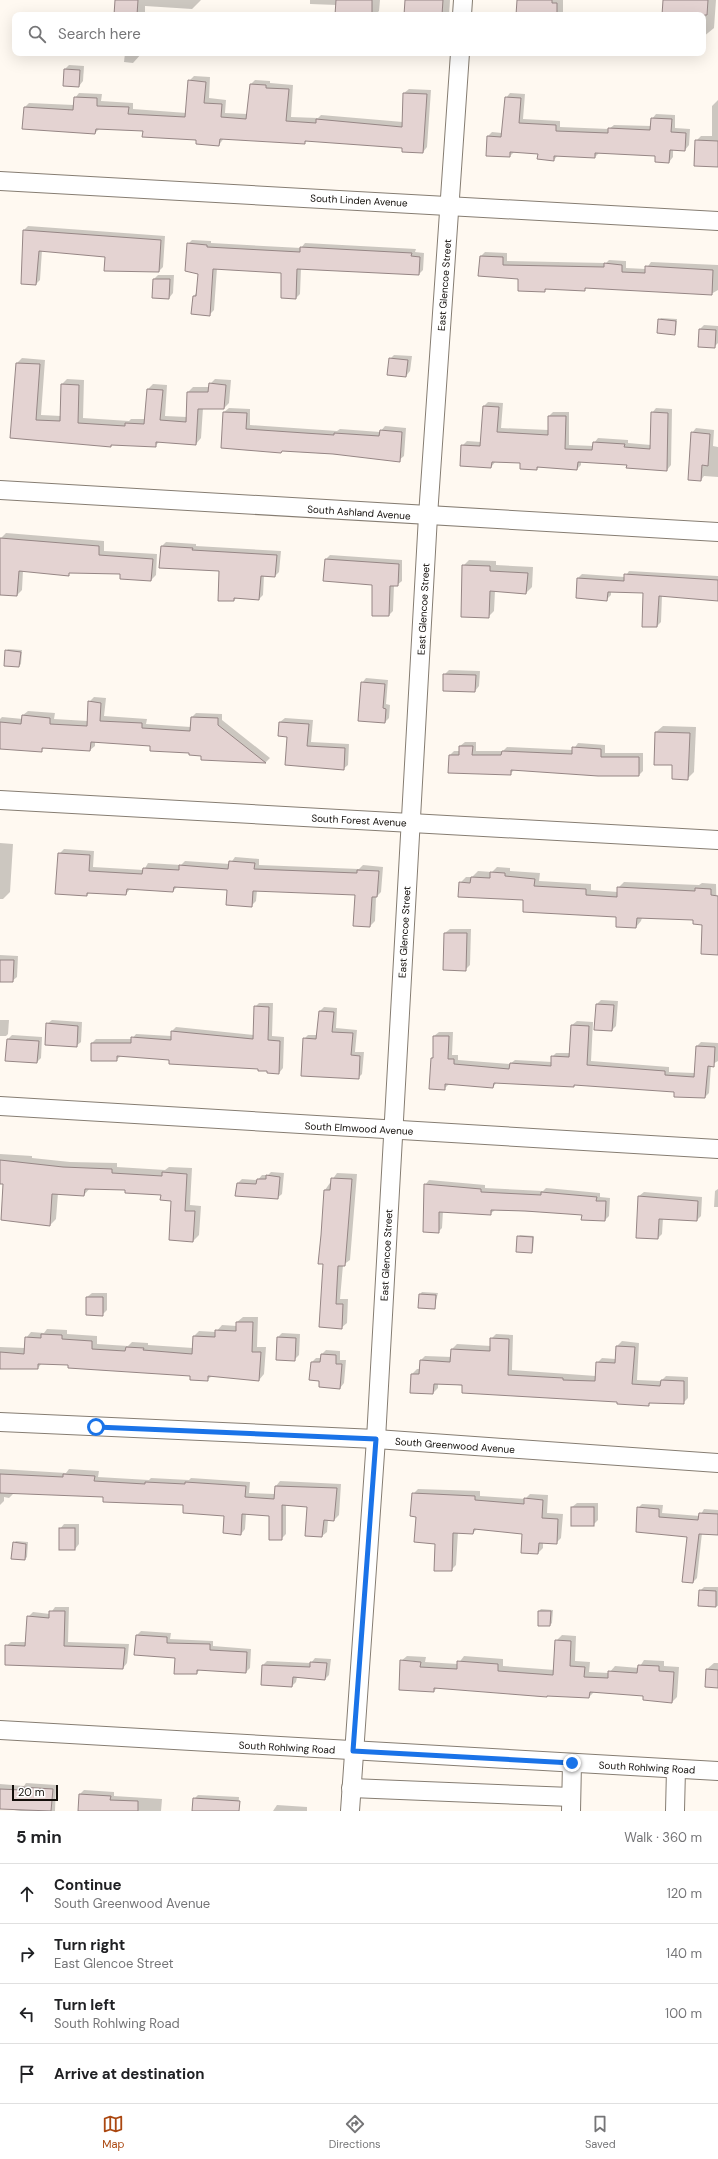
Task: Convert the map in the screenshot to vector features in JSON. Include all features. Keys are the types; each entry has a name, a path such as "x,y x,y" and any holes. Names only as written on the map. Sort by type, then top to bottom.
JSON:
{"street":[{"path":"462,12 463,0"},
{"name":"East Glencoe Street","path":"350,1811 376,1439 428,516 460,56"},
{"name":"South Linden Avenue","path":"0,181 718,221"},
{"name":"South Ashland Avenue","path":"0,490 718,532"},
{"name":"South Forest Avenue","path":"0,800 718,840"},
{"name":"South Elmwood Avenue","path":"0,1106 718,1149"},
{"name":"South Greenwood Avenue","path":"0,1422 376,1439 718,1463"},
{"name":"South Rohlwing Road","path":"0,1730 718,1771"},
{"path":"351,1788 571,1804 572,1763"},
{"path":"675,1811 676,1769"}],"building":[{"path":"115,0 138,0 137,12 114,12"},
{"path":"336,0 372,0 372,12 335,12"},
{"path":"405,0 443,0 442,12 404,12"},
{"path":"517,0 552,0 552,3 557,3 557,12 516,12"},
{"path":"663,0 708,0 707,15 706,12 662,12"},
{"path":"64,69 80,70 79,87 63,86"},
{"path":"188,80 206,82 204,103 222,104 221,117 246,119 250,84 266,85 266,88 289,89 286,121 316,123 316,119 402,127 403,93 427,94 423,153 402,152 402,148 305,141 305,144 220,139 219,146 196,144 196,140 142,137 143,131 96,129 95,134 22,129 24,107 73,110 74,97 97,98 97,106 129,107 128,114 185,117"},
{"path":"505,97 521,98 519,123 556,125 556,131 608,133 608,128 650,130 651,118 672,119 671,132 686,133 685,151 670,150 669,163 655,162 655,156 595,153 595,158 554,156 554,161 537,159 538,154 510,152 510,157 486,156 487,136 501,137"},
{"path":"695,140 718,141 718,167 694,166"},
{"path":"23,230 161,240 159,272 104,271 105,257 39,251 36,285 21,284"},
{"path":"187,243 207,245 207,247 300,252 300,247 412,253 411,256 420,257 419,275 297,269 296,299 281,298 281,273 213,269 210,316 191,314 193,296 196,296 198,274 185,271"},
{"path":"480,256 503,257 503,265 604,267 604,263 622,265 622,272 645,273 645,266 713,270 712,295 585,288 585,291 545,289 545,292 518,291 518,279 478,276"},
{"path":"153,279 170,279 169,299 152,298"},
{"path":"658,319 676,321 675,335 657,333"},
{"path":"699,329 716,330 715,348 698,347"},
{"path":"389,358 408,360 406,377 387,375"},
{"path":"16,363 40,364 36,420 60,421 61,384 79,385 78,423 125,426 125,423 144,424 147,389 163,390 160,420 186,422 187,392 208,392 209,383 226,385 224,409 198,409 196,445 156,442 156,447 111,445 111,447 10,438"},
{"path":"483,406 499,407 497,432 548,435 548,416 566,416 565,449 592,450 593,442 625,444 624,447 650,449 651,412 668,413 667,471 626,468 627,465 578,462 577,470 537,467 537,470 520,469 520,463 492,462 491,468 460,466 461,445 480,446"},
{"path":"223,412 247,413 246,429 334,435 334,433 379,436 380,430 402,432 400,462 333,454 282,451 281,453 221,448"},
{"path":"691,432 710,434 708,466 702,465 701,481 688,480"},
{"path":"0,538 99,546 99,555 153,559 151,581 120,579 120,574 69,573 69,576 19,571 17,596 0,595"},
{"path":"161,546 193,548 192,550 277,555 275,577 261,576 259,600 234,598 234,601 218,601 219,571 159,568"},
{"path":"325,559 399,564 398,586 390,586 389,616 372,616 372,585 323,581"},
{"path":"462,565 490,566 490,571 528,573 526,594 490,591 489,618 461,617"},
{"path":"624,574 718,580 718,601 659,596 657,627 642,627 643,593 608,592 607,601 576,598 577,578 624,581"},
{"path":"5,650 21,652 19,667 4,666"},
{"path":"443,674 476,675 475,692 443,691"},
{"path":"361,682 385,684 383,708 386,709 385,723 358,721"},
{"path":"88,701 101,703 100,721 142,723 142,728 190,731 191,717 218,718 218,725 266,763 201,760 201,756 189,755 189,753 150,751 150,746 91,742 90,751 42,748 42,752 0,749 0,722 21,724 22,715 50,718 50,724 87,726"},
{"path":"279,722 309,724 307,746 345,748 344,770 285,765 287,737 278,736"},
{"path":"655,732 690,733 688,780 672,779 672,765 654,765"},
{"path":"459,746 473,746 472,755 501,755 502,751 572,754 572,747 601,749 601,757 639,757 639,776 598,776 511,770 511,775 448,773 449,755 459,755"},
{"path":"58,853 90,855 89,871 142,874 143,868 179,870 179,865 228,869 229,861 255,863 254,869 357,873 357,870 379,871 377,897 372,897 370,927 353,926 355,895 253,891 252,907 226,905 227,890 174,887 173,892 127,889 126,895 87,893 87,896 55,894"},
{"path":"490,872 505,873 505,876 535,879 534,886 586,889 586,895 617,897 617,887 695,891 695,888 711,889 711,895 718,896 718,955 701,954 702,925 693,924 693,920 637,918 636,928 616,927 616,917 523,912 523,900 458,897 459,882 470,883 471,877 490,878"},
{"path":"444,933 467,933 466,971 443,970"},
{"path":"0,960 14,960 13,982 0,982"},
{"path":"596,1004 614,1005 612,1031 594,1030"},
{"path":"254,1006 269,1007 268,1040 280,1041 279,1074 267,1073 267,1071 258,1071 258,1069 169,1064 169,1060 117,1056 117,1061 91,1061 91,1043 131,1043 131,1037 171,1040 171,1031 253,1039"},
{"path":"319,1011 334,1012 332,1032 353,1033 351,1055 360,1056 359,1079 301,1076 303,1038 316,1039"},
{"path":"46,1023 78,1026 77,1047 45,1045"},
{"path":"571,1025 589,1026 587,1065 665,1071 665,1075 694,1077 696,1046 715,1047 714,1067 708,1066 705,1098 674,1097 674,1092 574,1085 574,1087 494,1083 493,1088 445,1084 445,1090 429,1089 431,1058 433,1058 433,1036 449,1036 448,1059 454,1059 454,1064 509,1069 510,1063 551,1066 551,1056 569,1057"},
{"path":"7,1039 39,1041 37,1063 5,1061"},
{"path":"0,1160 63,1167 112,1169 112,1173 162,1176 162,1172 187,1174 185,1211 195,1211 193,1242 169,1240 171,1201 160,1200 161,1195 125,1193 125,1190 85,1189 84,1196 52,1194 50,1226 1,1220 3,1184 0,1184"},
{"path":"266,1175 280,1177 278,1199 235,1196 237,1183 256,1184 257,1179 266,1179"},
{"path":"331,1178 352,1179 345,1266 338,1266 336,1304 343,1304 342,1329 319,1327 323,1264 318,1264 324,1190 330,1190"},
{"path":"424,1184 481,1189 481,1192 541,1195 541,1192 597,1197 596,1201 606,1201 605,1221 581,1220 582,1215 525,1211 491,1210 491,1215 439,1212 439,1233 423,1232"},
{"path":"638,1196 698,1201 697,1221 659,1219 658,1239 636,1238"},
{"path":"517,1236 533,1237 532,1253 516,1252"},
{"path":"419,1294 436,1295 435,1309 418,1308"},
{"path":"86,1297 103,1297 103,1316 86,1315"},
{"path":"236,1322 253,1322 252,1352 261,1352 259,1381 208,1376 208,1381 190,1380 190,1376 68,1368 68,1365 38,1364 38,1369 0,1369 0,1352 24,1354 25,1337 41,1338 41,1334 62,1335 62,1339 92,1341 92,1349 125,1351 126,1347 192,1354 193,1336 215,1337 215,1330 236,1331"},
{"path":"277,1337 296,1338 295,1361 276,1360"},
{"path":"490,1338 509,1339 508,1375 563,1378 563,1380 595,1381 596,1362 615,1363 616,1346 635,1347 632,1384 660,1386 661,1380 684,1381 684,1404 649,1403 649,1406 617,1404 617,1402 462,1393 462,1385 434,1384 433,1394 410,1393 411,1374 419,1374 420,1360 450,1362 451,1349 490,1351"},
{"path":"321,1354 336,1355 336,1364 342,1364 340,1389 319,1387 319,1381 309,1380 311,1362 320,1362"},
{"path":"0,1474 63,1477 63,1474 95,1476 94,1481 145,1484 145,1482 185,1484 185,1482 246,1486 245,1497 274,1499 275,1486 337,1488 334,1521 324,1520 322,1537 305,1536 307,1507 282,1505 282,1540 269,1540 269,1516 242,1514 241,1535 223,1533 224,1516 183,1513 183,1505 103,1502 103,1497 0,1493"},
{"path":"412,1493 475,1496 475,1500 524,1504 524,1498 543,1500 542,1518 558,1519 557,1544 539,1543 538,1554 521,1553 522,1534 474,1529 473,1534 453,1533 452,1571 434,1571 435,1544 414,1542 416,1517 410,1516"},
{"path":"571,1507 594,1507 594,1526 571,1526"},
{"path":"637,1507 659,1509 659,1517 698,1520 699,1513 718,1514 718,1535 699,1534 693,1583 682,1582 687,1537 636,1532"},
{"path":"59,1528 75,1528 75,1550 59,1550"},
{"path":"13,1542 26,1544 25,1560 11,1559"},
{"path":"699,1590 716,1591 716,1607 698,1606"},
{"path":"49,1611 65,1611 64,1646 125,1648 123,1669 5,1665 5,1645 25,1646 27,1616 49,1618"},
{"path":"538,1611 551,1611 550,1626 538,1626"},
{"path":"136,1635 167,1637 167,1643 210,1644 210,1650 247,1652 246,1673 197,1670 197,1674 174,1674 175,1658 134,1655"},
{"path":"555,1640 571,1641 570,1666 585,1667 584,1677 608,1678 608,1671 637,1673 638,1665 659,1666 659,1671 674,1672 672,1703 643,1700 643,1696 590,1692 589,1698 547,1697 434,1688 434,1692 399,1690 400,1660 421,1662 420,1667 457,1669 457,1661 498,1664 498,1671 553,1675"},
{"path":"310,1662 327,1663 325,1680 293,1677 292,1687 261,1685 262,1665 310,1667"},
{"path":"706,1669 718,1670 718,1688 705,1687"},
{"path":"21,1787 53,1789 51,1811 0,1809 0,1789 21,1790"},
{"path":"79,1794 111,1796 110,1800 138,1801 138,1811 78,1811"},
{"path":"193,1798 240,1801 239,1811 192,1811"}],"route":[{"path":"96,1427 376,1439 353,1751 572,1763"}]}
